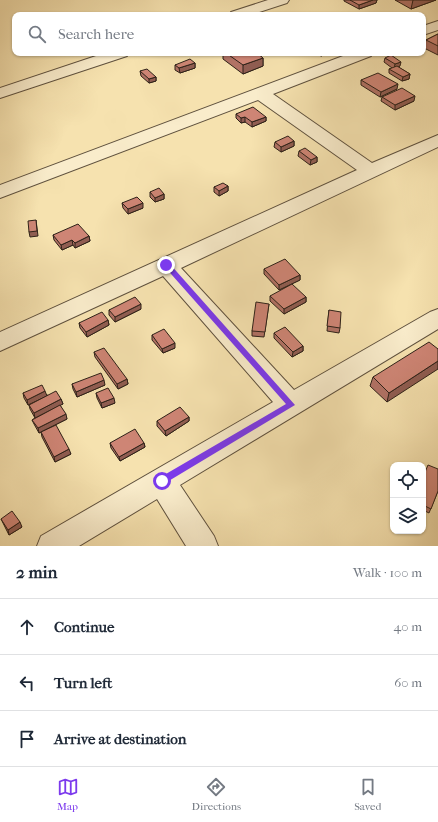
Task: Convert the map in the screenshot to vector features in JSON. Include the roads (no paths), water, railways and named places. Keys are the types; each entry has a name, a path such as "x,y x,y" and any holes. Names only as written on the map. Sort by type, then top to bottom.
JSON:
{"street":[{"path":"245,12 282,0"},
{"path":"426,30 438,26"},
{"path":"0,93 112,56"},
{"path":"0,192 357,56"},
{"path":"260,93 371,170"},
{"path":"0,342 438,140"},
{"path":"166,265 291,405"},
{"path":"52,546 438,318"},
{"path":"162,481 203,546"}]}
